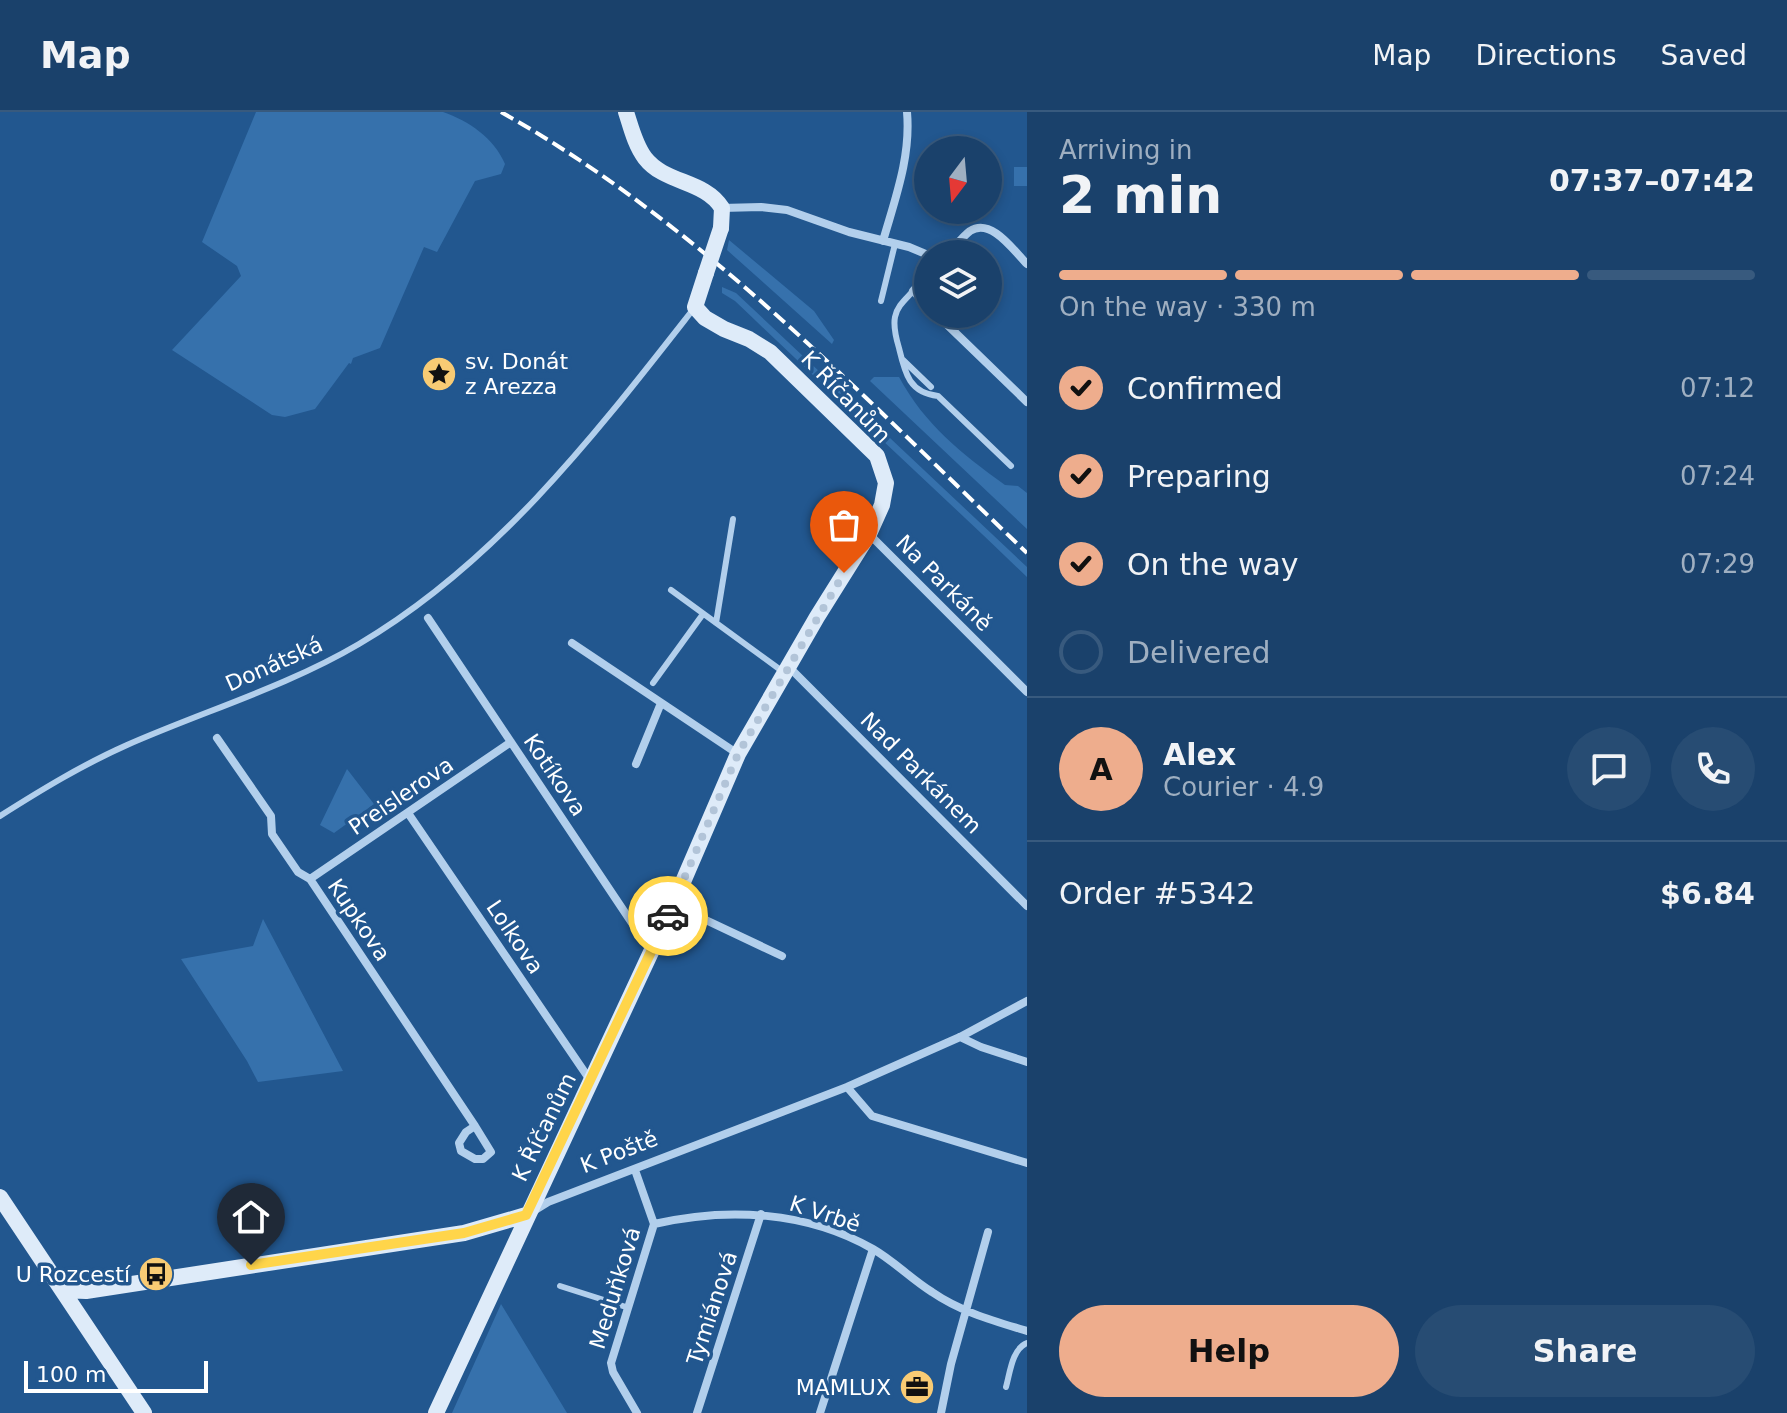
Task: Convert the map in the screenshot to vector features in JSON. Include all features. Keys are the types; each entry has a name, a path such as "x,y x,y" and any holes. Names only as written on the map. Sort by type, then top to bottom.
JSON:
{"street":[{"path":"626,112 636,143 647,161 662,173 710,193 722,208 721,228 695,307"},
{"path":"883,241 903,171 907,112"},
{"path":"722,208 787,210 914,250"},
{"path":"961,240 971,230 984,227 995,232 1027,264"},
{"name":"K Říčanům","path":"436,1413 673,905 738,754 869,534 882,505 886,483 877,456 770,352 715,323 695,307"},
{"path":"950,328 1027,402"},
{"name":"Na Parkáně","path":"869,534 1027,692"},
{"name":"Kotíkova","path":"428,618 651,952"},
{"path":"572,643 738,754"},
{"name":"Nad Parkánem","path":"787,670 1027,906"},
{"path":"636,764 661,703"},
{"name":"Kupkova","path":"217,738 271,816 272,834 298,872 310,879 475,1126"},
{"name":"Preislerova","path":"310,879 511,742"},
{"name":"Lolkova","path":"408,813 591,1082"},
{"path":"673,905 782,956"},
{"name":"K Poště","path":"63,1290 86,1291 464,1233 526,1215 548,1202 847,1087 960,1037 1027,1001"},
{"path":"960,1037 1027,1062"},
{"path":"847,1087 872,1116 1027,1163"},
{"name":"Meduňková","path":"635,1170 654,1224 611,1363 637,1413"},
{"path":"4,1200 144,1413"},
{"name":"K Vrbě","path":"654,1224 689,1216 761,1214 826,1228 873,1249 933,1293 966,1312 1027,1331"},
{"name":"Tymiánová","path":"697,1413 761,1214"},
{"path":"941,1413 988,1232"},
{"path":"820,1413 873,1249"}],"lane":[{"path":"881,301 895,244"},
{"path":"913,291 895,316 896,338 906,377 924,394 938,396 1011,466"},
{"name":"Donátská","path":"0,816 81,768 137,741 317,666 358,645 418,605 490,546 535,501 695,307"},
{"path":"901,358 931,387"},
{"path":"716,623 733,519"},
{"path":"671,590 787,670"},
{"path":"653,683 703,614"},
{"path":"560,1286 626,1307"},
{"path":"1006,1387 1016,1352 1027,1343"}],"shaded area":[{"path":"256,112 443,112 480,132 494,146 505,164 501,174 475,181 437,252 424,247 380,348 353,358 315,409 285,417 272,415 172,350 241,276 237,266 202,242"},
{"path":"1014,167 1027,167 1027,186 1014,186"},
{"path":"729,240 814,311 834,340 832,344 727,250"},
{"path":"722,287 736,293 1027,567 1027,577 735,301 722,293"},
{"path":"874,377 899,377 920,410 945,437 1005,485 1018,486 1027,493 1027,529 870,381"},
{"path":"347,769 374,804 334,833 320,825"},
{"path":"263,919 343,1071 258,1082 181,959 253,946"},
{"path":"501,1304 567,1413 452,1413"}],"railway":[{"path":"501,112 574,157 712,259 841,374 1027,553"}],"way so far":[{"path":"668,916 738,754 844,573"}],"place":[{"name":"sv. Donát z Arezza","path":"439,374"},
{"name":"U Rozcestí","path":"156,1274"},
{"name":"MAMLUX","path":"917,1387"}],"route":[{"path":"251,1265 464,1233 526,1215 668,916"}]}
